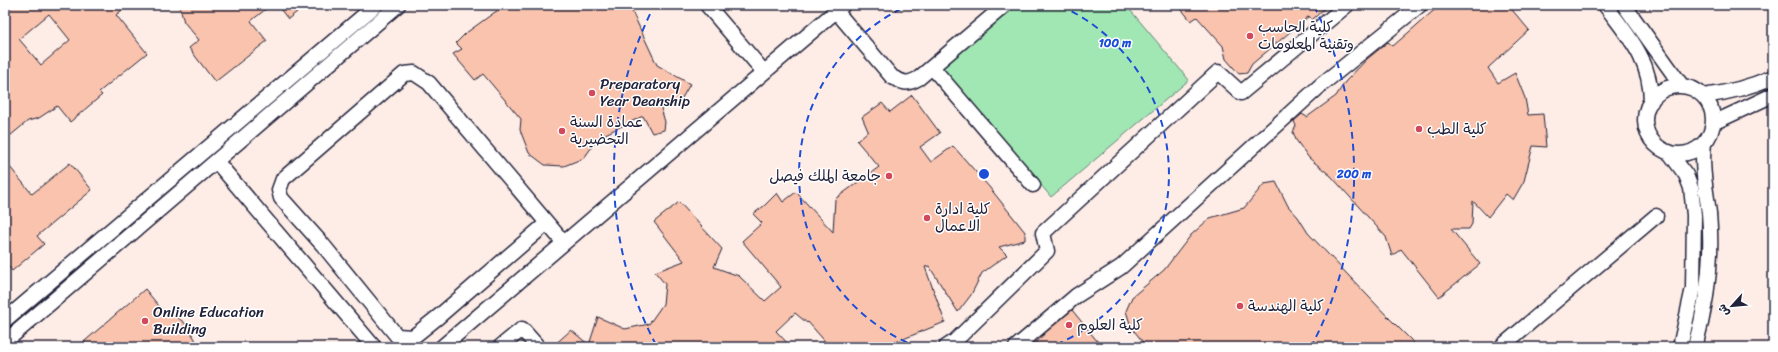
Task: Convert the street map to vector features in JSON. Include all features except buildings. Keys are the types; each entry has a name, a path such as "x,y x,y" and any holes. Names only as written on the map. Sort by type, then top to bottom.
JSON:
{"street":[{"path":"6,316 376,5"},
{"path":"5,342 398,5"},
{"path":"708,5 764,72"},
{"path":"442,347 839,8 892,77 904,83 911,82 932,67 1005,5"},
{"path":"946,347 955,341 1046,251 1043,233 1218,72 1241,93 1347,5"},
{"path":"1016,347 1076,296 1121,267 1321,85 1420,5"},
{"path":"1605,5 1640,53 1647,69 1651,86 1651,102 1646,116 1648,132 1656,144 1669,152 1686,175 1690,188 1694,216 1693,288 1680,347"},
{"path":"1624,5 1682,86"},
{"path":"932,67 1033,185"},
{"path":"547,222 413,337 397,336 324,245 281,198 279,190 283,178 404,74 414,73 430,83 547,222 564,243"},
{"path":"1703,96 1722,94 1753,86 1773,77"},
{"path":"1651,102 1667,88 1682,86 1690,88 1703,96 1711,108 1713,123 1704,143 1698,148 1684,153 1669,152"},
{"path":"1713,123 1773,95"},
{"path":"1695,347 1703,319 1710,246 1709,213 1702,158 1704,143"},
{"path":"216,161 374,347"},
{"path":"1501,347 1656,216"},
{"path":"500,347 522,329 538,347"}],"shaded area":[{"name":"جامعة الملك فيصل","path":"5,5 1773,5 1773,347 5,347"}],"green space":[{"path":"1015,5 1126,5 1189,80 1051,197 942,67"}],"place":[{"name":"كلية الحاسب وتقنية المعلومات","path":"1250,36"},
{"name":"Preparatory Year Deanship","path":"592,93"},
{"name":"كلية الطب","path":"1419,129"},
{"name":"عمادة السنة التحضيرية","path":"562,131"},
{"name":"جامعة الملك فيصل","path":"889,176"},
{"name":"كلية ادارة الاعمال","path":"927,218"},
{"name":"كلية الهندسة","path":"1240,306"},
{"name":"Online Education Building","path":"145,321"},
{"name":"كلية العلوم","path":"1069,325"}]}
